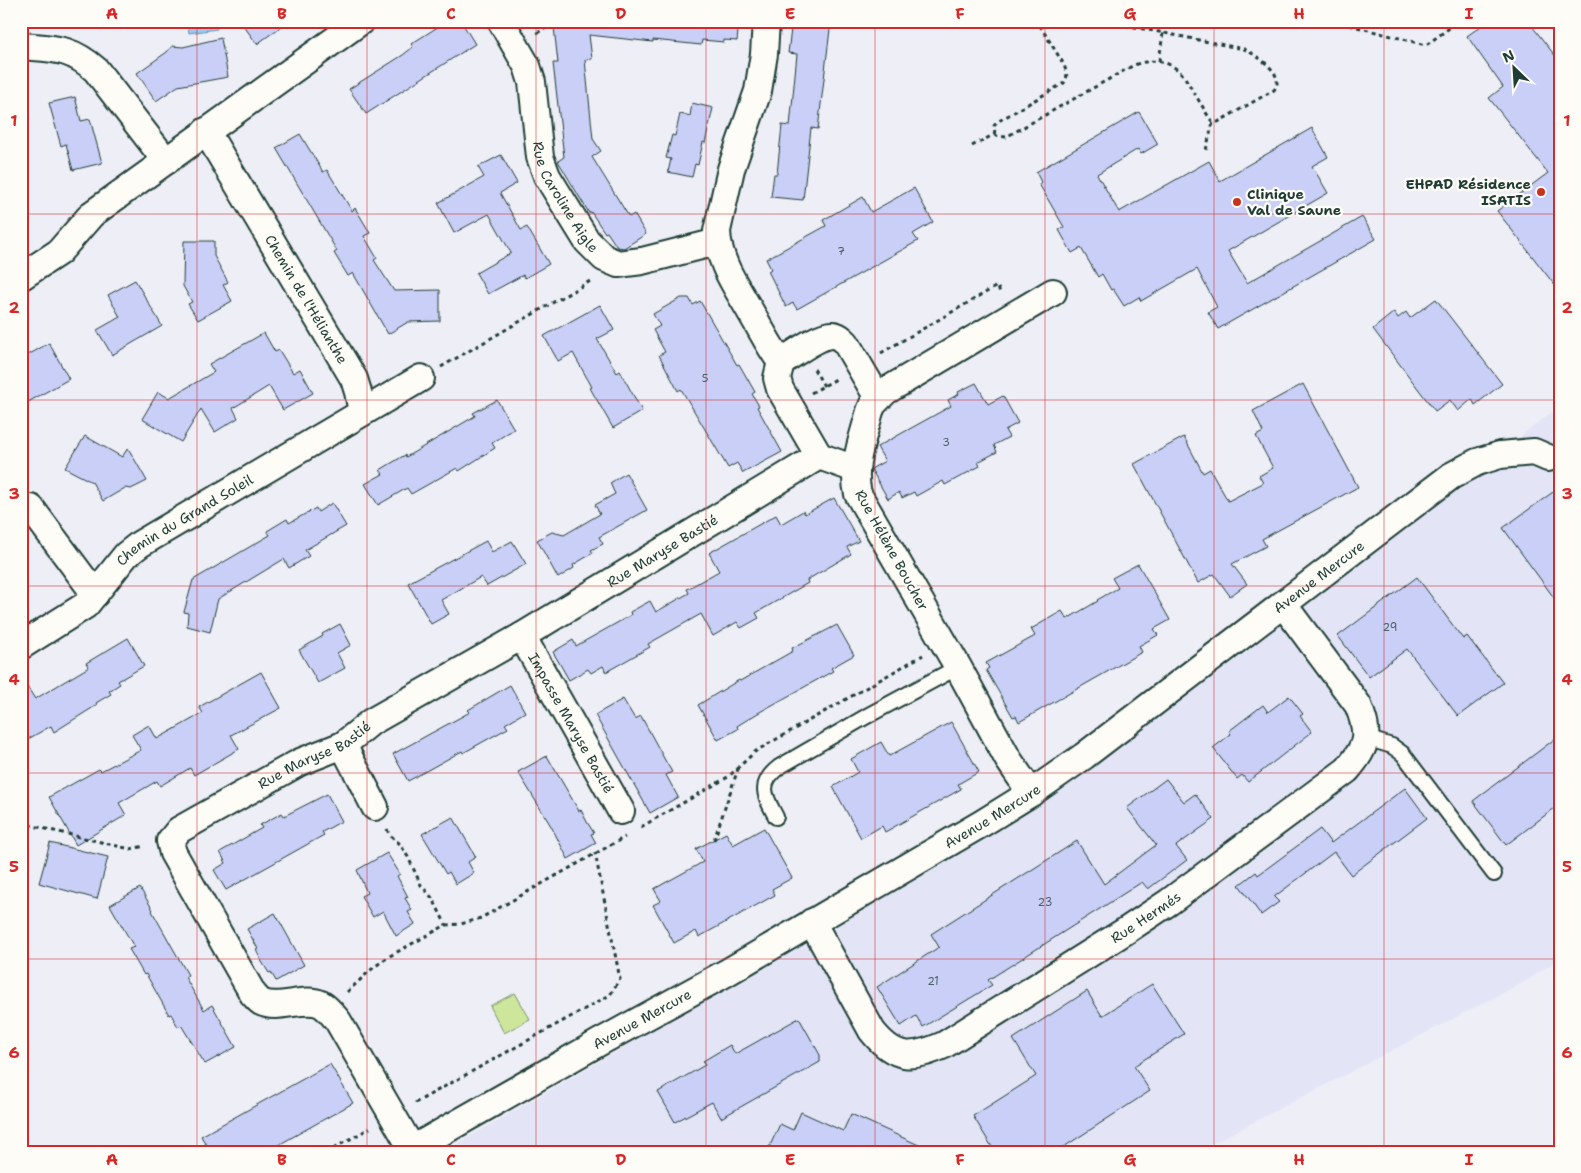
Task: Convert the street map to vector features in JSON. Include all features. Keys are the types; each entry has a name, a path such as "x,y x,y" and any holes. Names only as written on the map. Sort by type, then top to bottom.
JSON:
{"street":[{"path":"21,277 59,252 92,214 361,21"},
{"name":"Rue Caroline Aigle","path":"501,21 527,66 532,82 540,157 547,176 587,241 604,258 618,264"},
{"path":"766,21 764,54 758,91 731,169 717,231 717,242 728,273 781,362"},
{"path":"21,46 66,51 79,56 87,62 96,70 166,161"},
{"name":"Chemin de l'Hélianthe","path":"206,131 354,379 362,412"},
{"path":"618,264 642,261 717,242"},
{"name":"Rue Hélène Boucher","path":"1030,793 1008,759 958,667 858,494 855,481 856,469 870,411 878,398 894,386 1052,292"},
{"path":"856,469 819,456 780,389 777,378 781,362 821,338 831,335 839,337 846,343 878,398"},
{"path":"362,412 421,378"},
{"name":"Chemin du Grand Soleil","path":"21,646 86,605 126,555 140,544 362,412"},
{"name":"Avenue Mercure","path":"409,1150 726,973 981,824 1030,793 1084,756 1452,476 1477,462 1500,455 1534,452 1548,458"},
{"name":"Rue Maryse Bastié","path":"170,841 179,830 300,762 342,746 371,722 522,636 819,456"},
{"path":"31,508 95,594"},
{"path":"1283,604 1358,705 1365,723 1366,738"},
{"name":"Impasse Maryse Bastié","path":"522,636 621,811"},
{"name":"Rue Hermés","path":"812,922 872,1031 882,1043 893,1052 924,1054 953,1040 1169,902 1347,770 1360,755 1366,738"},
{"path":"342,746 375,807"},
{"path":"170,841 173,853 253,994 262,1002 274,1004 319,1003 330,1011 338,1021 393,1116 409,1150"}],"lane":[{"path":"776,816 764,790 770,774 867,716 958,667"},
{"path":"1366,738 1392,746 1403,754 1494,874"}],"path":[{"path":"995,134 994,126 997,122 1064,83 1066,80 1066,69 1037,21"},
{"path":"1104,21 1244,49 1270,66 1277,78 1277,86 1274,90 1218,122 1213,122"},
{"path":"1334,21 1426,45 1459,21"},
{"path":"1159,61 1163,33"},
{"path":"995,134 1006,137 1134,66 1143,62 1159,61 1179,70 1213,122"},
{"path":"1206,150 1213,122"},
{"path":"972,146 995,134"},
{"path":"421,378 618,264"},
{"path":"789,405 997,286 1014,315"},
{"path":"714,840 739,766"},
{"path":"375,807 389,834 400,844 408,856 421,885 432,899 446,925"},
{"path":"21,823 130,849 170,841"},
{"path":"327,1152 610,995 620,979 595,853"}],"shaded area":[{"path":"1552,412 1560,423 1560,958 1526,981 1196,1152 443,1152 917,877 1047,793"}],"green space":[{"path":"515,993 530,1019 504,1033 490,1006"}],"water":[{"path":"187,21 216,21 217,29 189,33"}],"building":[{"path":"240,21 289,21 257,44"},
{"path":"447,21 461,21 475,44 366,114 349,89 403,55 413,47 411,44"},
{"path":"586,21 739,21 737,41 702,40 701,45 589,35 592,59 585,60 593,139 601,151 592,157 629,217 634,214 646,234 624,248 617,247 591,212 589,213 558,161 564,157 553,63 558,63 554,27 586,23"},
{"path":"792,21 831,21 818,129 811,128 803,200 771,197 774,174 777,174 782,125 790,126 797,54 788,53"},
{"name":"EHPAD Résidence ISATIS","path":"1488,21 1528,21 1560,62 1560,292 1497,211 1548,173 1489,98 1503,87 1467,36"},
{"path":"221,38 228,77 178,86 156,101 137,73 167,52 172,46 183,47"},
{"path":"75,97 81,121 90,119 102,163 73,170 66,144 61,146 49,103"},
{"path":"692,103 713,108 705,143 703,142 698,165 695,164 692,177 668,172 671,159 666,158 672,135 675,136 680,114 690,116"},
{"name":"Clinique Val de Saune","path":"1139,112 1158,144 1141,154 1138,149 1097,174 1119,212 1209,161 1220,181 1312,128 1328,157 1312,166 1328,193 1228,251 1247,283 1362,217 1376,239 1218,329 1208,312 1217,307 1197,269 1141,301 1139,297 1124,306 1113,289 1111,290 1102,274 1098,277 1081,248 1072,253 1059,230 1064,227 1039,184 1041,182 1036,172"},
{"path":"300,134 323,172 327,170 352,211 355,208 363,221 370,233 364,236 377,258 374,260 394,291 440,290 440,321 408,322 388,334 353,273 348,276 334,253 337,251 276,148"},
{"path":"501,155 517,183 500,193 521,230 527,227 549,264 525,278 523,275 488,294 476,273 511,253 489,214 454,233 438,203 484,177 478,167"},
{"path":"914,188 933,222 913,234 918,241 797,309 793,303 786,307 768,271 771,269 766,259 826,226 823,220 863,197 871,212"},
{"path":"184,241 214,241 214,256 228,282 223,285 232,301 198,320 188,304 192,302 183,286"},
{"path":"135,280 162,326 112,355 97,330 120,317 108,295"},
{"path":"681,298 689,298 693,305 700,301 755,392 752,394 759,406 757,407 782,452 743,473 737,463 728,468 681,389 678,391 659,355 665,352 653,330 660,326 653,314"},
{"path":"1436,299 1502,384 1475,405 1472,399 1458,411 1450,400 1435,411 1373,329 1394,312 1398,318 1406,312 1410,318"},
{"path":"600,305 614,330 597,339 617,373 620,371 642,411 613,428 573,353 558,361 544,336"},
{"path":"264,333 275,352 279,350 293,373 300,369 313,393 283,410 269,386 233,408 238,418 215,432 201,409 181,442 142,419 158,392 169,398 214,372 209,364"},
{"path":"49,343 69,379 21,406 21,359"},
{"path":"976,383 988,404 1003,396 1018,423 1005,430 1009,437 994,445 997,452 978,462 980,466 945,485 943,481 916,496 914,492 902,498 899,492 888,499 871,469 885,461 877,447 951,406 948,400 959,394 958,392"},
{"path":"1303,384 1358,487 1262,539 1266,546 1232,564 1247,584 1230,596 1214,574 1198,583 1134,464 1184,437 1203,473 1210,469 1228,501 1263,483 1259,476 1273,468 1256,436 1263,432 1253,411"},
{"path":"497,400 514,429 492,443 495,448 459,471 457,468 411,494 407,488 378,505 365,484 383,474 380,470 405,455 406,457 475,416 473,413"},
{"path":"85,436 122,457 128,448 147,481 131,489 125,488 103,501 92,482 65,468"},
{"path":"626,473 647,510 599,537 603,544 591,550 593,553 573,565 574,568 558,578 537,540 552,532 564,535 600,514 595,505 615,494 610,483"},
{"path":"1560,487 1560,606 1503,528"},
{"path":"834,498 859,541 847,547 851,554 807,580 808,583 756,613 759,618 741,628 737,622 713,636 701,614 648,644 650,647 606,672 603,666 591,673 588,669 569,680 553,652 573,640 576,646 631,615 630,612 650,601 656,612 689,593 687,589 719,571 709,553 776,515 781,524 803,511 805,514"},
{"path":"332,503 346,526 305,550 309,556 289,568 284,559 218,599 210,632 187,626 188,613 184,612 193,580 270,535 267,531 287,519 289,523 316,508 318,512"},
{"path":"486,541 492,552 512,541 526,564 487,586 481,577 441,600 449,614 431,624 408,583"},
{"path":"1138,564 1170,620 1154,629 1158,635 1139,646 1142,652 1019,722 1016,716 1013,717 986,670 989,668 986,663 1035,636 1031,629 1062,611 1067,619 1118,588 1112,578"},
{"path":"1417,577 1463,639 1467,636 1503,683 1458,716 1407,649 1369,677 1338,636"},
{"path":"340,624 351,645 337,653 345,668 318,683 299,650"},
{"path":"837,625 854,655 831,668 833,671 758,713 737,726 738,729 718,740 698,705 793,651 792,648"},
{"path":"128,638 144,666 118,681 120,684 109,691 111,694 96,703 97,705 54,732 51,726 21,743 21,677 35,699 89,667 86,663"},
{"path":"261,672 281,708 231,735 239,749 194,775 190,768 160,786 157,781 119,803 126,815 76,845 49,797 99,769 101,771 141,750 132,735 149,725 157,739 203,713 199,707"},
{"path":"510,685 525,712 505,724 508,728 408,781 393,754 470,712 468,710"},
{"path":"1289,696 1303,714 1300,716 1312,732 1248,782 1242,775 1237,779 1213,748 1231,734 1229,731 1263,705 1268,712"},
{"path":"623,699 635,719 641,716 672,772 666,775 678,797 650,813 595,715"},
{"path":"951,722 979,772 958,784 961,789 885,832 882,826 861,838 833,787 858,772 851,759 881,742 889,756"},
{"path":"1560,735 1560,804 1506,845 1473,801"},
{"path":"547,756 594,833 591,834 596,843 568,859 551,826 518,772"},
{"path":"1166,779 1184,802 1195,794 1214,819 1176,846 1187,860 1148,889 1142,882 988,980 992,985 923,1027 916,1016 901,1026 877,987 939,947 931,934 1077,841 1104,884 1156,845 1127,808"},
{"path":"1405,788 1427,818 1351,875 1334,852 1274,897 1279,902 1261,915 1239,885 1256,872 1258,875 1320,829 1331,843"},
{"path":"327,794 342,821 322,832 324,835 226,890 214,870 226,863 220,852 262,828 260,825 282,813 284,816"},
{"path":"453,817 476,857 468,862 474,873 456,884 449,872 446,874 422,834"},
{"path":"764,828 792,878 772,889 775,895 699,937 696,931 674,943 653,905 661,901 654,889 703,862 696,849 726,833 733,845"},
{"path":"50,843 108,857 97,899 39,883"},
{"path":"387,853 400,874 397,876 408,897 405,898 412,910 408,912 415,924 396,936 383,911 373,917 361,896 367,893 357,870"},
{"path":"140,888 188,975 185,977 204,1010 212,1005 236,1047 205,1064 181,1025 178,1027 171,1014 169,1015 146,974 144,975 129,949 134,947 110,905"},
{"path":"275,913 304,965 276,981 262,962 256,950 258,949 247,929"},
{"path":"1152,984 1184,1034 1134,1066 1150,1091 1056,1152 995,1152 973,1116 1036,1076 1013,1039 1087,991 1102,1016"},
{"path":"799,1018 820,1055 820,1062 721,1118 712,1102 675,1122 658,1092 705,1065 703,1061 730,1045 735,1054"},
{"path":"330,1064 353,1103 266,1152 210,1152 201,1136"},
{"path":"801,1112 843,1131 851,1114 934,1152 767,1152 780,1124 793,1130"}],"place":[{"name":"EHPAD Résidence ISATIS","path":"1541,192"},
{"name":"Clinique Val de Saune","path":"1237,202"}]}
